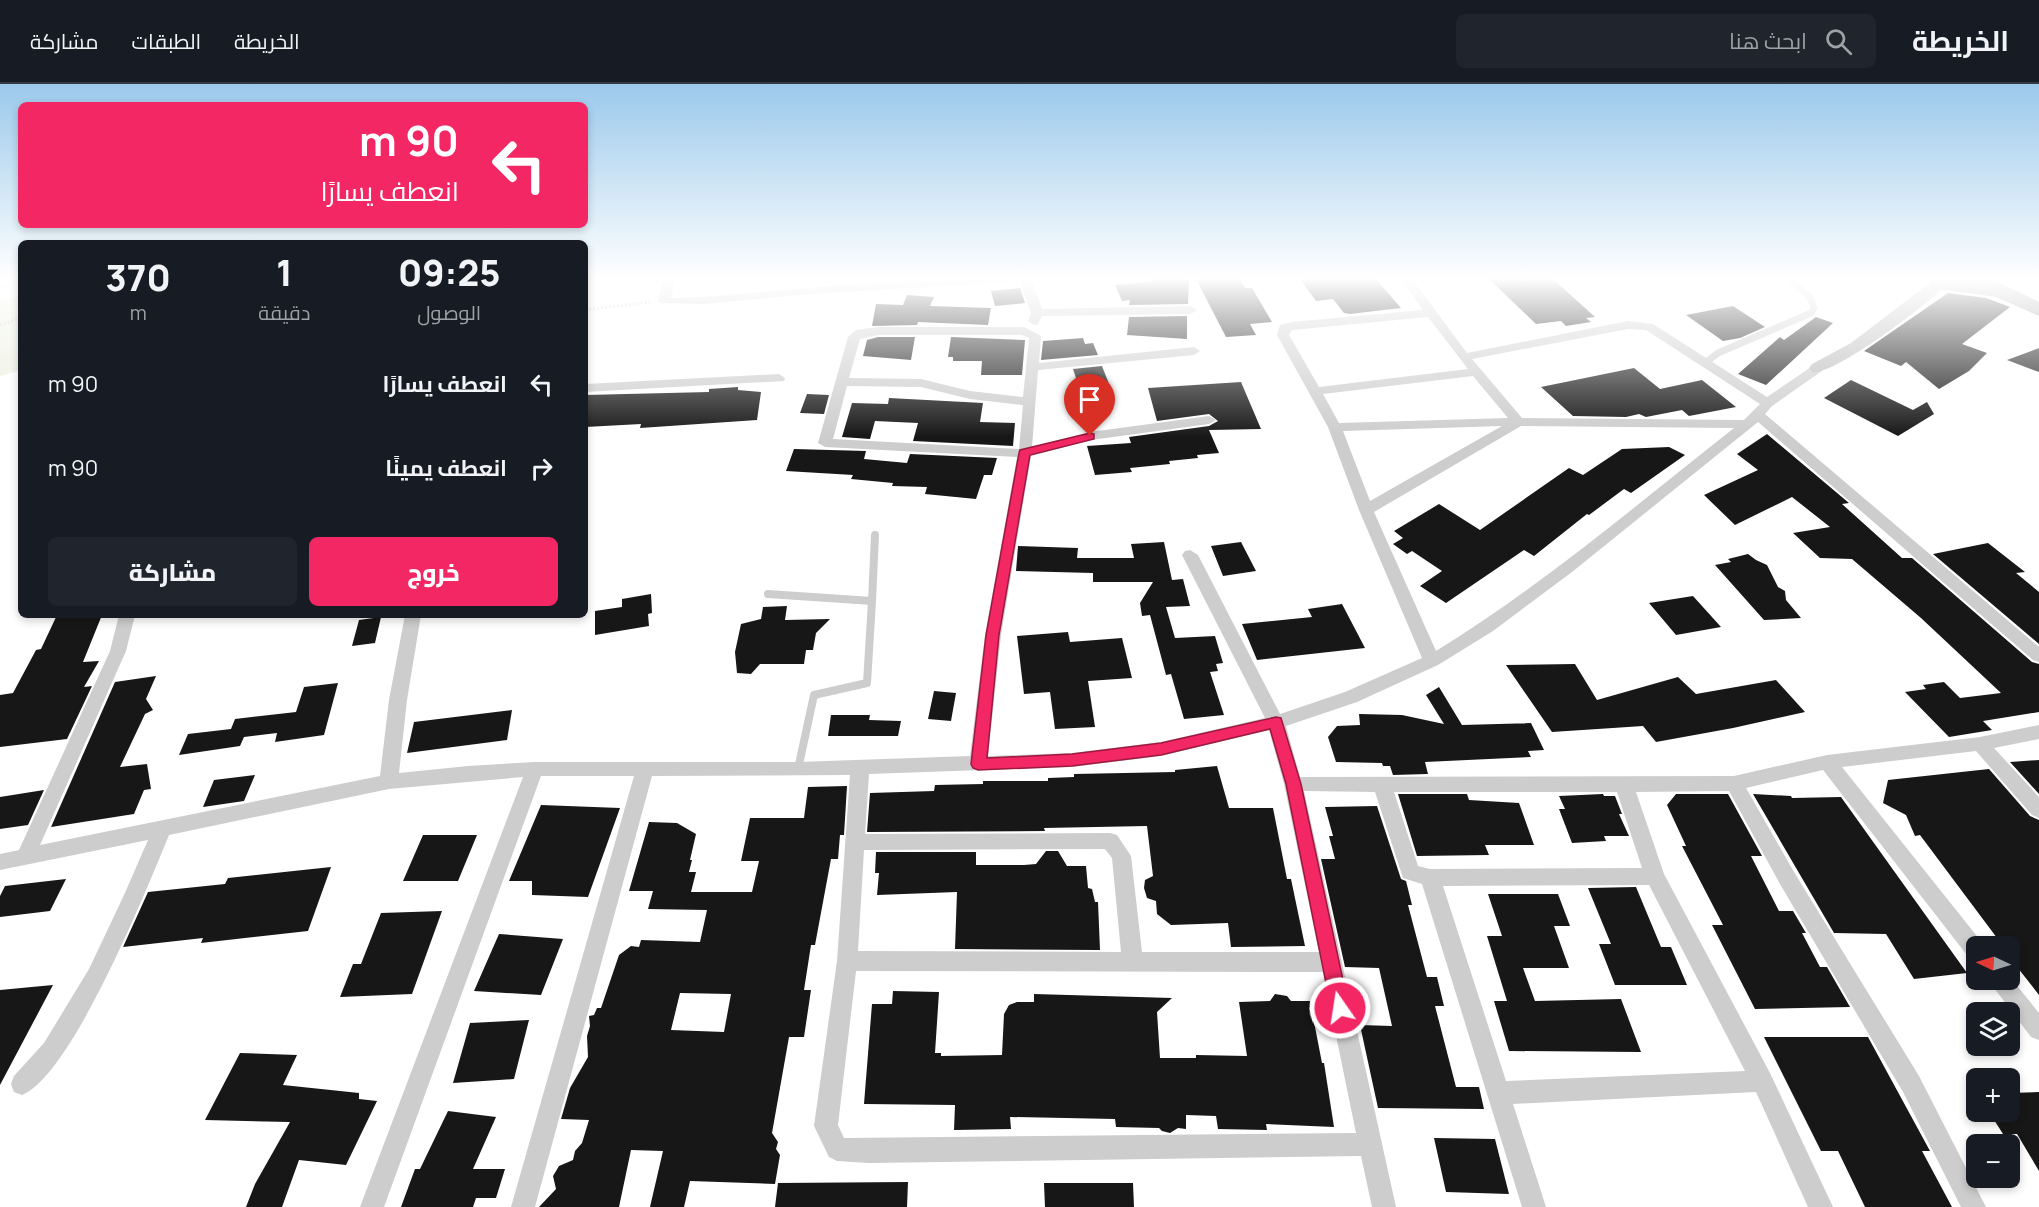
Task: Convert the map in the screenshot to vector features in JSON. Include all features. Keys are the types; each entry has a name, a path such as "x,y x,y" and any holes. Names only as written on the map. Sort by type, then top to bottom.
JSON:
{"street":[{"path":"874,331 860,333 854,337 825,443 1024,453 1090,436 1209,420"},
{"path":"940,331 1031,332 1035,336 1024,453 993,635 978,764"},
{"path":"1283,331 1335,427 1366,510 1432,661"},
{"path":"1445,331 1518,423"},
{"path":"1464,357 1595,331"},
{"path":"1656,331 1705,363 1757,414 2039,656"},
{"path":"0,862 388,782 468,773 535,769 860,768 1072,760 1161,749 1276,722 1351,697 1432,661 1487,627 1567,568 1757,414 1818,368 1857,347 1876,331"},
{"path":"1032,367 1194,351"},
{"path":"1316,391 1476,372"},
{"path":"588,388 779,378"},
{"path":"843,382 921,383 970,395 1029,402"},
{"path":"1335,427 1757,414"},
{"path":"1366,510 1518,423"},
{"path":"1190,555 1276,722 1293,784 1384,1207"},
{"path":"26,856 118,651 126,618"},
{"path":"388,782 398,700 412,618"},
{"path":"1293,784 1734,783 1827,762 1980,744 2039,732"},
{"path":"1980,744 2039,810"},
{"path":"1827,762 1966,938"},
{"path":"860,768 847,961 826,1126 837,1149 860,1152 953,1148 1105,1150 1371,1144"},
{"path":"372,1207 535,769"},
{"path":"523,1207 645,769"},
{"path":"1382,783 1410,872 1430,878 1654,876"},
{"path":"1734,783 1787,878 1911,1084 1974,1207"},
{"path":"1624,785 1654,876 1762,1081 1821,1207"},
{"path":"22,1084 52,1051 96,976 134,896 162,828"},
{"path":"855,842 1110,841 1121,856 1133,962"},
{"path":"1430,878 1534,1207"},
{"path":"847,961 1330,962"},
{"path":"2007,990 2039,1030"},
{"path":"1499,1093 1762,1081"}],"lane":[{"path":"1705,363 1718,352 1768,331"},
{"path":"798,769 814,694 867,682 875,535"},
{"path":"768,594 872,601"}],"green space":[{"path":"0,331 18,331 18,371 0,376"}],"building":[{"path":"1127,331 1187,331 1187,339 1127,335"},
{"path":"1223,331 1254,331 1256,335 1226,337"},
{"path":"1709,331 1755,331 1740,338 1723,341"},
{"path":"1796,331 1824,331 1766,385 1738,374 1780,337 1784,340"},
{"path":"1892,331 1978,331 1962,344 1987,353 1969,371 1939,389 1906,362 1901,366 1864,351"},
{"path":"878,337 915,337 911,360 863,356 867,340"},
{"path":"951,337 1025,340 1022,375 981,375 982,361 953,361 953,357 948,357"},
{"path":"1083,338 1085,344 1093,343 1098,355 1041,360 1043,341"},
{"path":"2039,348 2039,372 2007,360"},
{"path":"1102,366 1109,384 1079,387 1073,369"},
{"path":"1634,368 1660,389 1702,380 1736,407 1689,416 1682,410 1646,417 1639,414 1626,417 1573,416 1541,387"},
{"path":"1851,380 1913,410 1927,402 1934,414 1898,436 1824,398"},
{"path":"1241,382 1261,429 1209,430 1219,453 1169,461 1170,464 1130,468 1132,472 1095,475 1087,446 1131,443 1129,437 1209,426 1218,421 1209,414 1157,421 1148,388"},
{"path":"738,387 738,390 761,392 757,420 640,428 641,424 588,427 588,395 709,392 709,389"},
{"path":"807,394 829,395 824,414 800,413"},
{"path":"889,398 983,403 980,422 1015,423 1013,446 913,441 918,423 875,421 870,439 842,437 852,403 888,404"},
{"path":"1767,434 1849,503 1842,504 1902,558 1912,558 2032,662 2039,664 2039,712 1983,721 1992,730 1949,737 1905,692 1926,689 1923,685 1944,682 1960,698 2001,693 1921,618 1852,559 1820,558 1793,533 1830,527 1792,497 1735,525 1704,495 1758,470 1737,454"},
{"path":"1669,447 1685,455 1631,493 1624,489 1589,515 1587,514 1534,556 1524,550 1446,603 1420,586 1442,571 1412,551 1407,554 1393,544 1403,538 1394,531 1439,504 1480,530 1569,468 1583,475 1622,449"},
{"path":"794,449 866,451 864,459 907,463 910,454 997,458 992,475 984,475 976,499 925,494 927,487 892,486 893,483 851,479 853,475 786,471"},
{"path":"1164,542 1172,580 1183,579 1190,606 1166,607 1175,638 1215,636 1223,663 1216,664 1218,671 1210,672 1224,715 1184,719 1171,674 1166,675 1150,615 1142,616 1140,603 1153,582 1093,582 1093,573 1016,571 1018,546 1078,548 1077,558 1134,558 1131,544"},
{"path":"1241,542 1256,571 1223,576 1211,546"},
{"path":"1988,543 2025,572 2016,573 2039,592 2039,644 1933,554"},
{"path":"1748,554 1767,565 1778,587 1785,591 1786,600 1801,618 1764,620 1715,565 1731,562 1728,559"},
{"path":"651,594 652,613 648,614 649,626 595,635 595,611 622,607 622,599"},
{"path":"1693,596 1721,627 1676,635 1649,603"},
{"path":"1342,604 1365,648 1257,660 1242,624 1312,617 1308,609"},
{"path":"787,606 785,620 830,619 816,633 813,650 806,650 804,664 760,664 751,674 737,673 735,652 741,624 761,619 763,607"},
{"path":"56,618 101,618 83,662 99,661 84,687 92,686 67,739 0,747 0,695 13,693 36,650 41,649"},
{"path":"381,618 375,643 352,646 359,620"},
{"path":"1068,632 1070,642 1122,638 1132,678 1088,681 1095,727 1055,729 1050,692 1024,694 1017,636"},
{"path":"1575,664 1597,700 1678,677 1696,694 1776,680 1805,712 1656,742 1643,726 1552,732 1506,665"},
{"path":"156,676 146,699 153,710 145,714 120,767 147,764 151,789 144,790 134,814 51,827 115,682"},
{"path":"338,683 324,735 275,742 277,733 244,737 240,746 179,755 188,734 231,729 235,719 296,712 304,687"},
{"path":"1439,687 1462,725 1531,723 1544,750 1528,751 1531,757 1425,762 1428,774 1393,775 1390,766 1383,766 1382,763 1336,762 1328,737 1337,726 1360,725 1359,714 1402,715 1444,724 1426,695"},
{"path":"934,691 956,693 951,721 928,719"},
{"path":"512,710 507,740 407,753 414,722"},
{"path":"831,715 870,715 869,720 901,721 898,736 828,736"},
{"path":"2039,760 2039,794 2010,762"},
{"path":"1217,766 1229,808 1273,808 1287,879 1291,879 1305,946 1231,947 1228,923 1171,925 1157,914 1156,901 1147,898 1144,888 1145,880 1153,876 1147,826 1044,828 1045,831 867,832 870,793 934,791 935,785 983,784 983,781 1048,781 1048,778 1074,777 1074,774 1175,772 1175,770"},
{"path":"1989,769 2030,816 2039,820 2039,995 2020,971 2020,936 1996,936 1920,835 1915,836 1906,815 1883,803 1888,780"},
{"path":"255,775 244,801 203,807 214,780"},
{"path":"847,786 844,835 840,835 838,859 831,859 815,945 811,945 804,990 811,990 804,1037 789,1037 772,1133 778,1142 776,1149 780,1155 775,1184 690,1181 684,1207 650,1207 663,1151 631,1150 619,1207 539,1207 556,1189 553,1176 559,1166 573,1160 575,1151 582,1143 589,1120 561,1119 570,1088 588,1057 589,1016 594,1015 597,1008 601,1008 619,955 631,946 639,947 641,940 700,942 707,910 648,909 653,891 629,891 649,822 677,823 696,834 690,860 692,860 689,872 696,872 691,892 752,892 759,861 741,861 750,818 804,818 808,787","holes":["680,993 731,994 724,1032 671,1030"]},
{"path":"44,790 28,825 0,829 0,797"},
{"path":"1398,794 1467,794 1469,800 1519,803 1534,845 1485,845 1489,855 1417,856"},
{"path":"1603,794 1604,796 1615,796 1622,814 1619,814 1629,836 1604,836 1606,841 1572,843 1559,809 1565,809 1559,796"},
{"path":"1676,794 1728,794 1762,856 1751,856 1779,911 1793,911 1806,933 1802,933 1820,967 1827,967 1850,1007 1755,1009 1712,925 1723,925 1682,846 1686,846 1667,805"},
{"path":"1753,794 1791,796 1792,798 1841,797 1966,973 1914,979 1886,934 1834,933"},
{"path":"541,805 620,808 588,897 532,895 532,881 509,881"},
{"path":"1377,806 1401,879 1406,881 1412,905 1408,905 1427,977 1437,977 1444,1006 1435,1006 1456,1087 1479,1087 1484,1109 1378,1108 1360,1025 1392,1026 1379,968 1345,967 1321,859 1335,859 1329,836 1333,836 1325,807"},
{"path":"423,835 477,835 458,881 403,881"},
{"path":"1046,851 1058,851 1067,866 1086,866 1088,888 1092,889 1095,902 1098,902 1100,950 955,949 957,892 877,895 879,873 875,873 876,852 976,852 976,865 1024,865 1036,864"},
{"path":"331,867 308,931 201,943 203,938 123,947 148,892 225,884 228,878"},
{"path":"66,879 50,911 0,917 0,896 5,886"},
{"path":"1636,887 1661,947 1671,947 1687,985 1615,985 1599,944 1611,944 1588,888"},
{"path":"1488,894 1558,894 1570,926 1554,926 1569,968 1523,968 1535,1001 1621,999 1641,1052 1509,1051 1494,1001 1507,1001 1487,936 1502,936"},
{"path":"442,911 412,994 340,997 353,964 361,964 381,913"},
{"path":"499,934 563,939 541,995 474,991"},
{"path":"53,985 0,1085 0,990"},
{"path":"893,991 939,992 935,1053 941,1053 941,1056 1002,1055 1004,1014 1009,1005 1017,1002 1034,1002 1034,994 1172,998 1157,1012 1160,1058 1196,1058 1196,1055 1247,1056 1239,1002 1270,1001 1275,994 1287,996 1291,1001 1310,1001 1322,1063 1324,1063 1334,1127 1266,1124 1267,1130 1218,1129 1216,1116 1186,1115 1186,1129 1178,1128 1170,1133 1159,1128 1116,1127 1115,1119 1010,1117 1011,1129 954,1130 955,1105 864,1104 872,1004 892,1004"},
{"path":"529,1020 514,1079 453,1083 470,1023"},
{"path":"1764,1037 1868,1037 1930,1151 1922,1151 1952,1207 1865,1207 1838,1151 1821,1151"},
{"path":"240,1053 297,1055 283,1085 359,1093 359,1099 377,1101 346,1165 299,1160 282,1207 246,1207 255,1184 290,1122 205,1120"},
{"path":"2039,1092 2039,1171 2020,1139 2020,1134 2003,1134 1995,1122 2020,1122 2020,1093"},
{"path":"448,1111 496,1117 473,1169 505,1169 496,1198 476,1198 473,1207 401,1207 415,1169 420,1169"},
{"path":"1434,1138 1495,1139 1509,1194 1446,1192"},
{"path":"908,1182 907,1207 775,1207 778,1183"},
{"path":"1044,1183 1133,1183 1134,1207 1045,1207"}],"route":[{"path":"1090,436 1024,453 993,635 978,764 1072,760 1161,749 1276,722 1293,784 1340,1008"}]}
